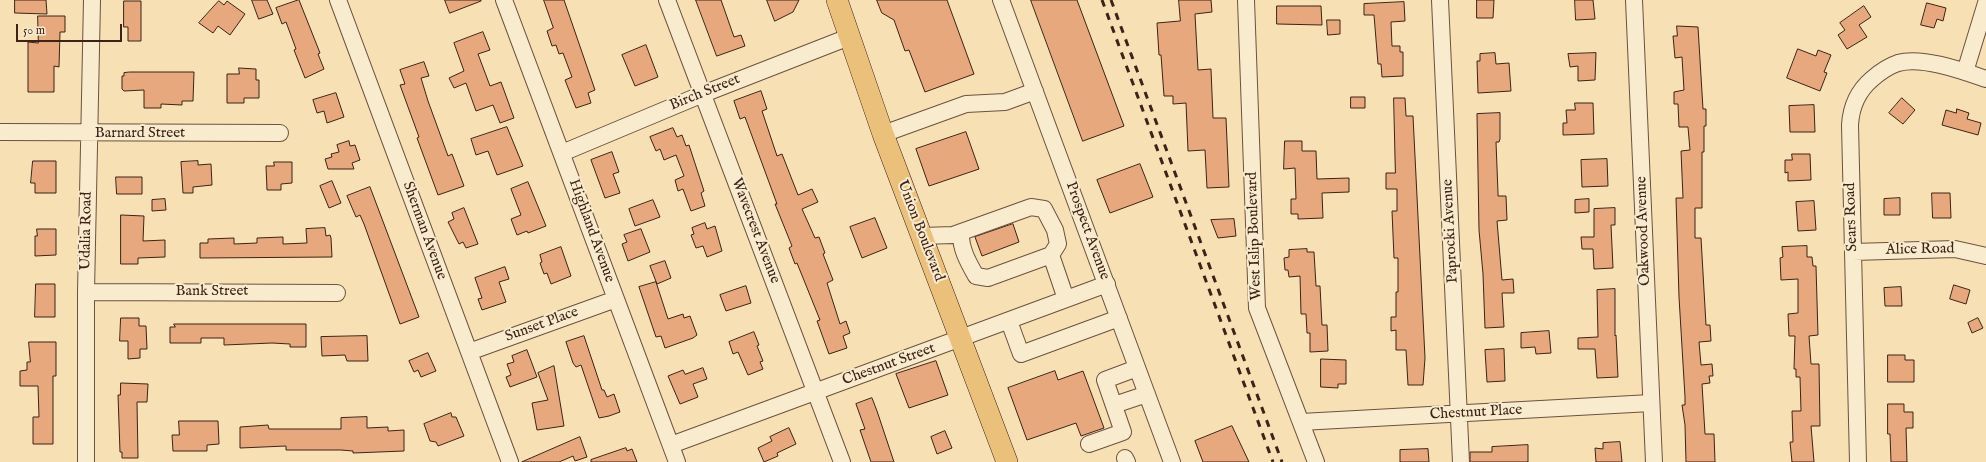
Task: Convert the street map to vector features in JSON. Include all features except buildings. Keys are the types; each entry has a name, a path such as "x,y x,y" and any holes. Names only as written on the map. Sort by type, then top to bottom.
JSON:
{"main road":[{"name":"Union Boulevard","path":"837,0 883,134 962,339 1007,462"}],"street":[{"name":"Udalia Road","path":"86,462 86,292 92,0"},
{"name":"Sherman Avenue","path":"338,0 510,462"},
{"name":"Highland Avenue","path":"504,0 677,462"},
{"name":"Wavecrest Avenue","path":"668,0 817,392 842,462"},
{"name":"Prospect Avenue","path":"1002,0 1172,462"},
{"name":"West Islip Boulevard","path":"1246,0 1257,308 1316,462"},
{"name":"Paprocki Avenue","path":"1440,0 1461,462"},
{"name":"Oakwood Avenue","path":"1634,0 1654,462"},
{"path":"1965,72 1986,3"},
{"name":"Birch Street","path":"562,153 703,94 849,37"},
{"name":"Sears Road","path":"1858,462 1850,124 1853,106 1862,89 1882,71 1900,62 1922,62 1986,78"},
{"path":"883,134 966,104 1005,102 1035,91"},
{"name":"Barnard Street","path":"0,132 90,134 280,133"},
{"path":"922,236 953,235 961,232 1031,207 1044,208 1055,230 1058,244 1051,255 988,278 976,276 968,262 960,242 961,232"},
{"name":"Alice Road","path":"1853,252 1954,249 1986,256"},
{"path":"1051,255 1066,299"},
{"name":"Chestnut Street","path":"671,445 962,339 1107,284"},
{"name":"Bank Street","path":"86,292 337,293"},
{"name":"Sunset Place","path":"469,352 616,299"},
{"path":"1009,321 1021,354 1119,318"},
{"path":"1089,444 1123,432 1105,380 1137,368"},
{"path":"1114,406 1147,394"},
{"name":"Chestnut Place","path":"1301,422 1651,403"}],"railway":[{"path":"1102,0 1273,462"},
{"path":"1111,0 1282,462"}]}
